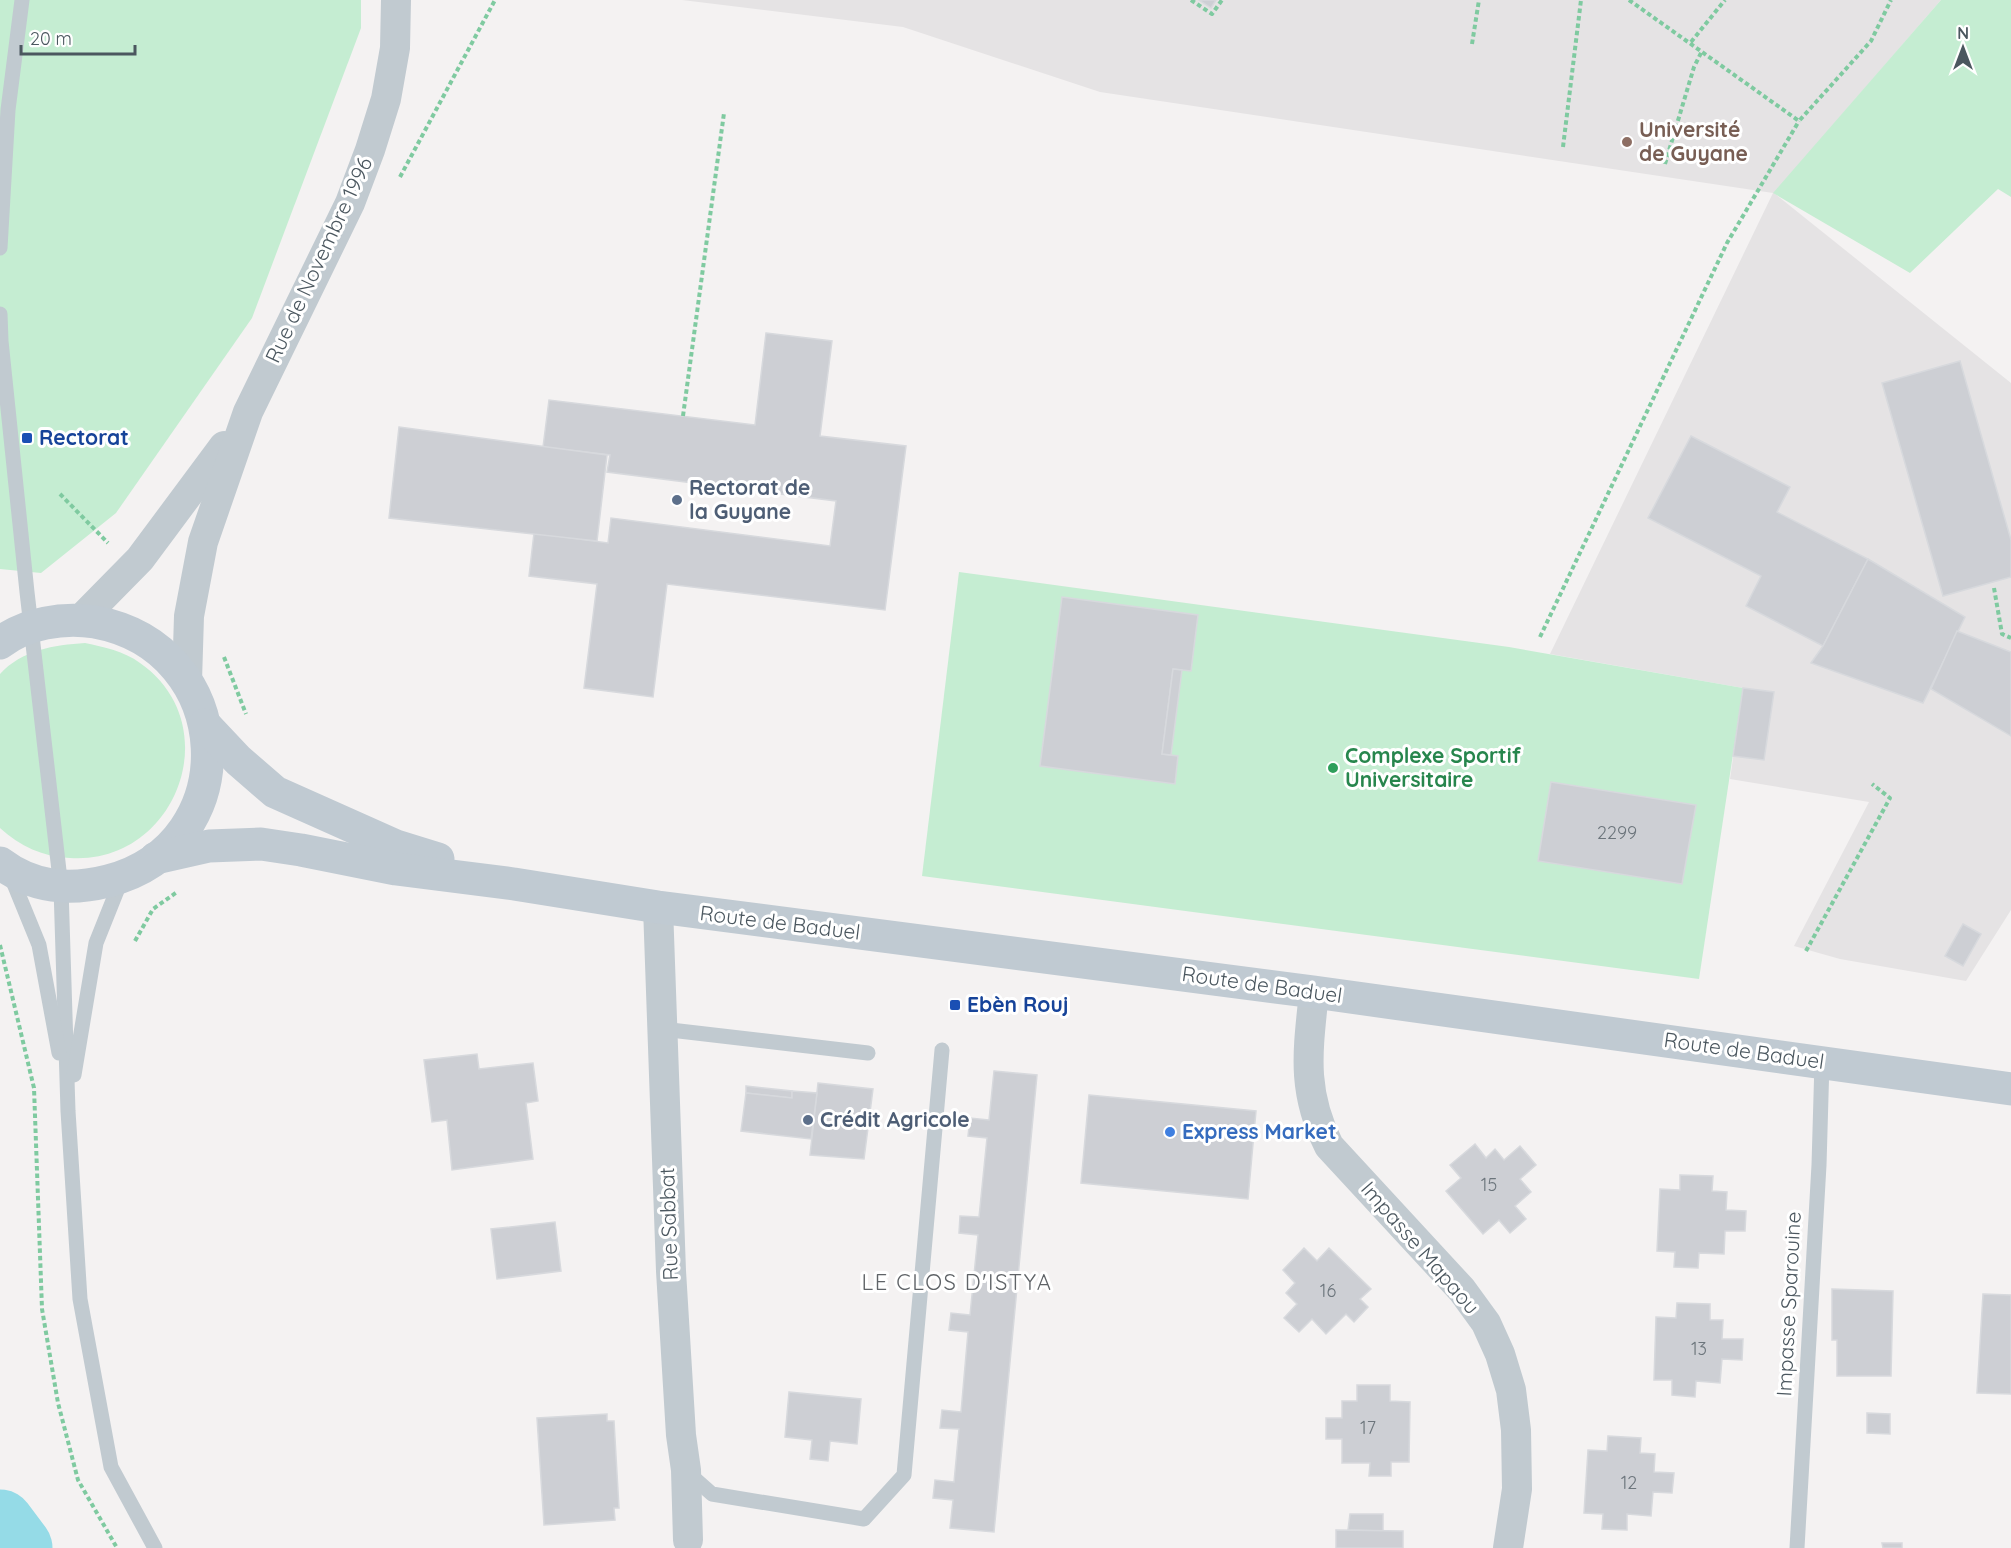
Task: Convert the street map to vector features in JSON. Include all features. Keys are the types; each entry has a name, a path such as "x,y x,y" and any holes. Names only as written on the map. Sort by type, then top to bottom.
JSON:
{"main road":[{"path":"4,866 32,879 61,888 90,885 123,877 156,858 178,837 194,813 204,784 208,755 201,710 187,681 167,657 142,637 112,625 80,620 57,621 9,637"},
{"name":"Route de Baduel","path":"205,725 238,760 274,792 396,846 514,884"},
{"name":"Route de Baduel","path":"156,858 209,846 261,844 396,869 514,884 658,907 1314,992 2011,1089"}],"street":[{"name":"Rue de Novembre 1996","path":"187,681 189,616 203,542 248,412 350,203 370,150 386,99 395,48 396,0"},
{"name":"Rue de Novembre 1996","path":"80,620 140,559 183,504 248,412"},
{"name":"Rue Sabbat","path":"658,907 672,1283 681,1435 686,1470 688,1540"},
{"name":"Impasse Mapaou","path":"1314,992 1308,1081 1318,1124 1329,1146 1462,1290 1486,1323 1500,1354 1511,1390 1516,1430 1517,1489 1508,1548"}],"lane":[{"path":"0,248 8,110 22,0"},
{"path":"0,314 9,637 61,888 68,1111 80,1299 111,1467 155,1548"},
{"path":"4,866 39,945 68,1111"},
{"path":"68,1111 96,943 123,877"},
{"path":"662,1029 868,1053"},
{"path":"686,1470 712,1494 864,1519 904,1475 942,1050"},
{"name":"Impasse Sparouine","path":"1797,1548 1819,1165 1821,1062"}],"path":[{"path":"1191,0 1212,14 1222,0"},
{"path":"1472,44 1479,0"},
{"path":"1563,147 1581,0"},
{"path":"1629,0 1799,121"},
{"path":"1691,42 1725,0"},
{"path":"1540,637 1727,243 1799,121 1871,41 1891,0"},
{"path":"1665,164 1694,67 1702,51"},
{"path":"683,416 724,113"},
{"path":"60,494 108,543 101,551"},
{"path":"1994,588 2002,634 2011,638"},
{"path":"221,649 248,718"},
{"path":"1806,951 1890,798 1872,784"},
{"path":"135,941 153,909 180,890"}],"shaded area":[{"path":"682,0 1941,0 1774,193 2011,383 2011,910 1966,981 1840,959 1794,946 1869,802 1730,779 1743,688 1550,654 1773,193 1100,92 903,27"}],"green space":[{"path":"0,0 361,0 361,28 252,318 116,513 41,573 0,569"},
{"path":"1941,0 2011,0 2011,197 1998,189 1910,273 1773,193"},
{"name":"Complexe Sportif Universitaire","path":"959,572 1509,647 1743,688 1699,979 922,876"},
{"path":"85,643 127,655 140,663 167,689 182,721 185,754 178,786 162,816 138,839 107,854 70,858 32,849 0,828 0,674 28,654 62,645"}],"building":[{"path":"1199,0 1216,0 1211,8"},
{"path":"766,333 832,341 820,436 906,446 885,610 667,584 653,697 584,688 597,584 529,576 534,533 608,543 611,518 830,546 836,501 607,472 610,455 543,447 549,400 755,425"},
{"path":"1960,361 2011,540 2011,577 1943,596 1882,383"},
{"path":"399,427 607,455 597,541 389,518"},
{"path":"1691,436 1790,487 1777,512 1868,559 1823,646 1746,606 1761,576 1648,518"},
{"path":"1868,559 1965,617 1923,703 1811,663 1823,646"},
{"path":"1062,597 1198,615 1191,671 1173,669 1162,754 1178,756 1175,784 1040,766"},
{"path":"1957,631 2011,652 2011,736 1931,689"},
{"path":"1173,669 1182,670 1171,755 1162,754"},
{"path":"1743,688 1774,692 1764,760 1733,756"},
{"path":"1551,782 1696,805 1682,884 1538,861"},
{"path":"1963,924 1981,934 1963,966 1945,956"},
{"path":"477,1054 479,1069 533,1063 538,1101 526,1103 533,1159 452,1170 447,1120 432,1122 424,1060"},
{"path":"994,1071 1037,1075 994,1532 950,1528 953,1500 933,1498 935,1480 954,1482 959,1429 940,1428 942,1410 961,1412 968,1332 949,1330 951,1313 970,1315 978,1235 959,1233 960,1216 979,1217 987,1138 968,1136 970,1118 989,1120"},
{"path":"818,1083 873,1089 864,1159 810,1155"},
{"path":"746,1086 792,1091 792,1098 746,1093"},
{"path":"792,1091 817,1093 811,1139 741,1131 746,1093 792,1098"},
{"path":"1089,1095 1256,1111 1248,1199 1081,1183"},
{"path":"1475,1144 1486,1158 1495,1149 1504,1160 1520,1146 1536,1165 1520,1179 1531,1192 1515,1206 1526,1219 1510,1233 1499,1220 1483,1234 1446,1191 1461,1178 1450,1165"},
{"path":"1680,1175 1713,1176 1712,1191 1727,1192 1726,1210 1746,1211 1745,1231 1725,1231 1724,1254 1699,1253 1698,1268 1674,1267 1675,1252 1657,1251 1660,1189 1680,1190"},
{"path":"555,1222 561,1271 497,1279 491,1229"},
{"path":"1304,1248 1317,1261 1329,1248 1371,1289 1360,1299 1368,1307 1354,1322 1346,1314 1326,1334 1312,1319 1299,1332 1284,1318 1297,1304 1286,1293 1295,1283 1283,1270"},
{"path":"1832,1289 1893,1291 1891,1376 1837,1376 1837,1340 1832,1340"},
{"path":"1983,1294 2011,1295 2011,1394 1977,1393"},
{"path":"1677,1303 1710,1304 1710,1320 1723,1320 1722,1339 1743,1339 1742,1360 1722,1359 1720,1383 1696,1381 1695,1397 1672,1395 1672,1380 1654,1380 1656,1317 1676,1318"},
{"path":"1357,1385 1390,1385 1390,1401 1410,1402 1409,1462 1391,1462 1391,1476 1369,1476 1370,1463 1342,1463 1342,1439 1326,1439 1326,1418 1342,1418 1342,1401 1357,1401"},
{"path":"789,1392 861,1399 857,1444 830,1441 828,1461 810,1459 812,1440 785,1437"},
{"path":"1867,1413 1890,1414 1890,1434 1867,1433"},
{"path":"607,1414 607,1421 614,1421 619,1508 614,1508 615,1520 544,1525 537,1418"},
{"path":"1608,1436 1641,1438 1640,1453 1655,1454 1654,1472 1674,1473 1672,1493 1653,1492 1651,1516 1627,1514 1627,1530 1602,1529 1603,1514 1584,1513 1588,1450 1607,1451"},
{"path":"1350,1514 1383,1514 1383,1531 1348,1530"},
{"path":"1336,1530 1403,1531 1403,1548 1336,1548"},
{"path":"1882,1543 1902,1543 1902,1548 1883,1548"}],"waterway":[{"path":"0,1524 18,1548"}],"place":[{"name":"Université de Guyane","path":"1627,142"},
{"name":"Rectorat","path":"27,438"},
{"name":"Rectorat de la Guyane","path":"677,500"},
{"name":"Complexe Sportif Universitaire","path":"1333,768"},
{"name":"Ebèn Rouj","path":"955,1005"},
{"name":"Crédit Agricole","path":"808,1120"},
{"name":"Express Market","path":"1170,1132"}],"district":[{"name":"LE CLOS D'ISTYA","path":"957,1282"}]}
